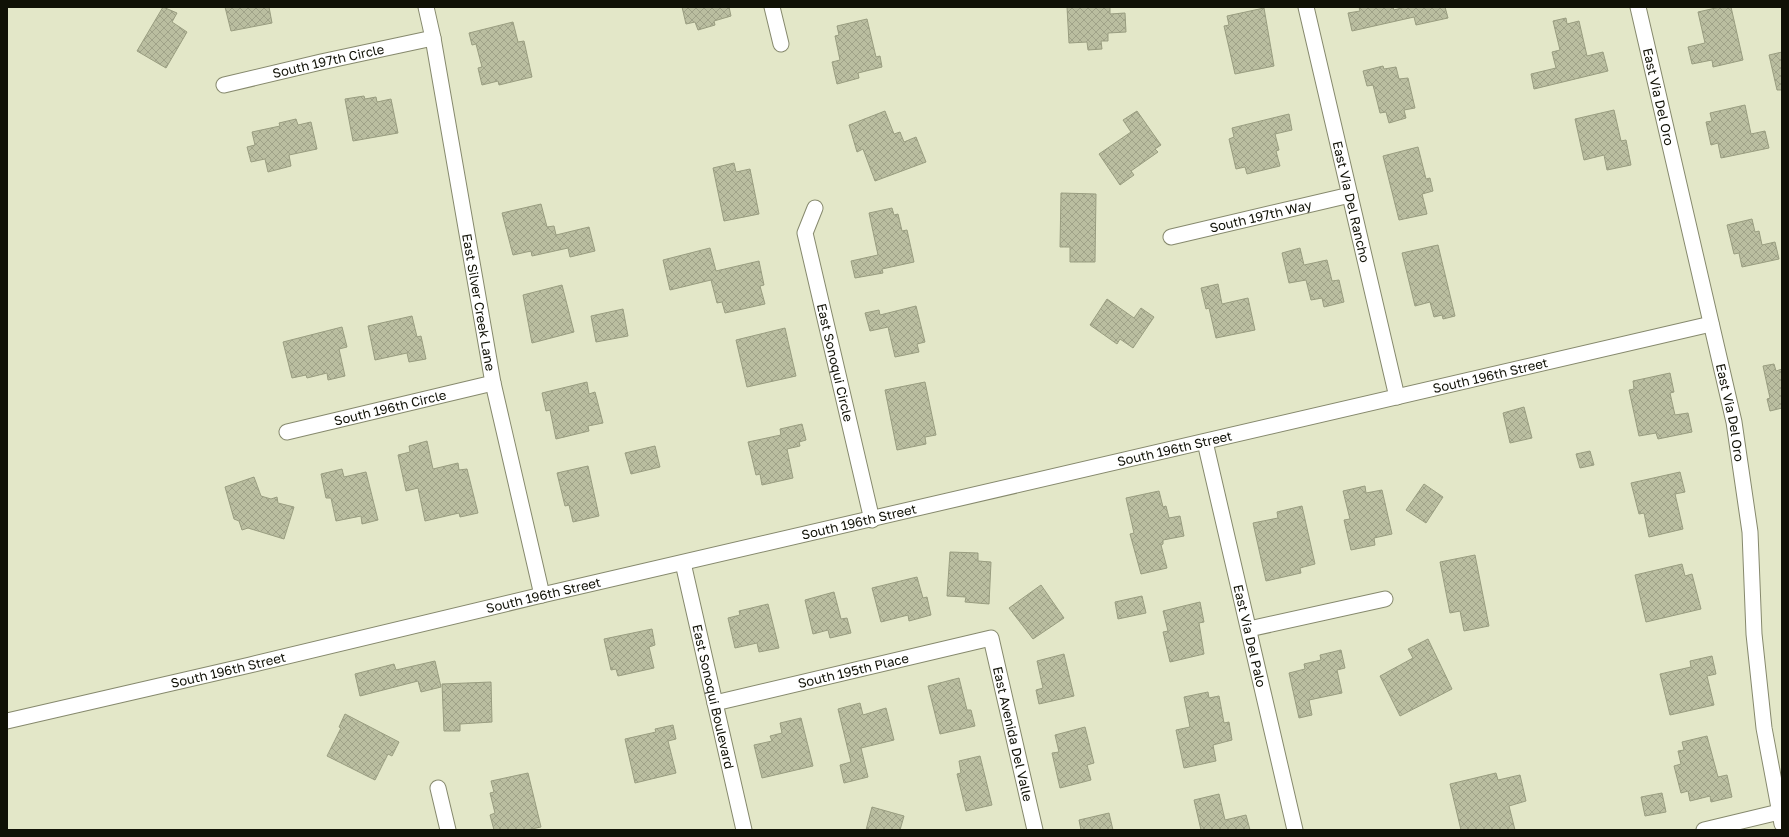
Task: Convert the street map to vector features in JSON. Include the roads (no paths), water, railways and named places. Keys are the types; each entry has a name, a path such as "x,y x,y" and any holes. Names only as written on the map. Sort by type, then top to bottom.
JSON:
{"street":[{"name":"East Silver Creek Lane","path":"426,7 434,38 493,384 542,595"},
{"path":"772,7 781,44"},
{"name":"East Via Del Rancho","path":"1306,7 1397,398"},
{"name":"East Via Del Oro","path":"1638,7 1734,422 1750,532 1756,650 1764,728 1780,818"},
{"name":"South 197th Circle","path":"224,85 321,62 434,38"},
{"name":"South 197th Way","path":"1171,237 1350,195"},
{"name":"East Sonoqui Circle","path":"815,208 805,233 872,520"},
{"name":"South 196th Street","path":"7,721 542,595 872,520 1711,324"},
{"name":"South 196th Circle","path":"287,432 493,384"},
{"name":"East Via Del Palo","path":"1205,442 1295,830"},
{"name":"East Sonoqui Boulevard","path":"683,563 744,830"},
{"path":"1249,629 1385,598"},
{"name":"South 195th Place","path":"715,703 991,638"},
{"name":"East Avenida Del Valle","path":"991,638 1035,830"},
{"path":"438,788 448,830"},
{"path":"1704,830 1780,818"}]}
